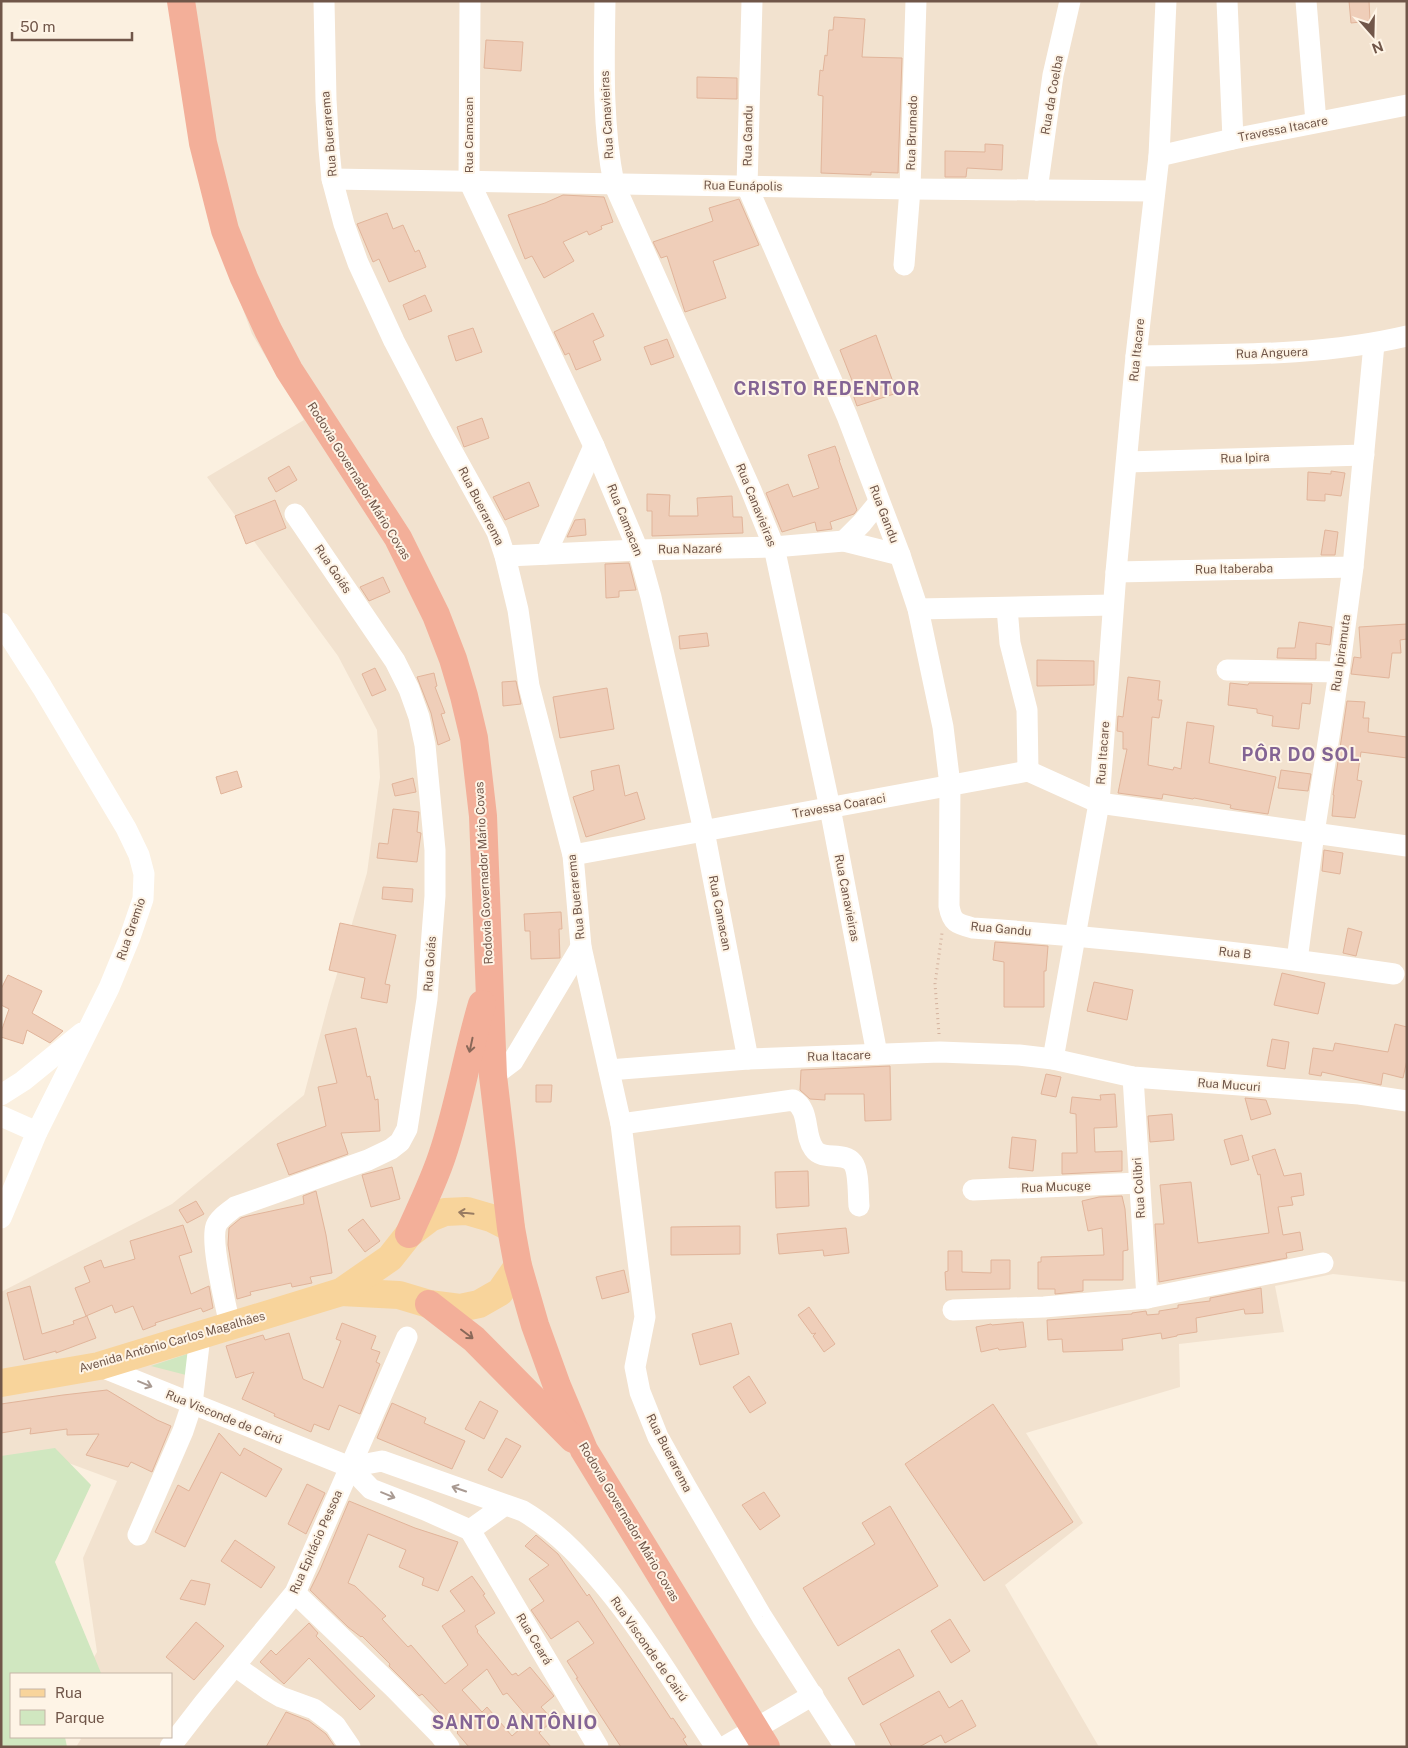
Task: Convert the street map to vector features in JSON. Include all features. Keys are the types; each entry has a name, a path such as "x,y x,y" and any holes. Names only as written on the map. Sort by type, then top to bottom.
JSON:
{"highway":[{"name":"Rodovia Governador Mário Covas","path":"181,1 203,143 225,230 244,278 289,370 398,538 436,614 453,659 464,696 474,738 483,816 493,1076 518,1266 535,1325 557,1386 584,1450 760,1738"},
{"path":"409,1234 442,1158 489,981"},
{"path":"429,1304 474,1339 584,1450"}],"main road":[{"path":"341,1292 390,1258 409,1234 430,1218 444,1212 466,1211 491,1218 512,1228"},
{"path":"390,1258 390,1277 399,1295"},
{"path":"341,1292 399,1295 429,1304 460,1308 479,1304 500,1292 518,1266"},
{"name":"Avenida Antônio Carlos Magalhães","path":"1,1383 100,1366 341,1292"}],"street":[{"name":"Rua Buerarema","path":"324,1 326,100 332,179 344,224 362,272 416,384 497,532 518,610 529,686 573,855 582,947 621,1124 645,1317 635,1367 640,1392 658,1437 686,1487 762,1617 845,1747"},
{"name":"Rua Camacan","path":"470,1 469,181 594,446 638,550 651,597 704,831 748,1059"},
{"name":"Rua Canavieiras","path":"605,1 605,125 614,184 751,490 774,547 830,808 876,1054"},
{"name":"Rua Gandu","path":"752,1 747,186 847,416 900,555 918,609 943,727 950,786 949,906 951,914 954,921 960,925 973,928 1076,935"},
{"name":"Rua Brumado","path":"904,266 910,189 916,1"},
{"name":"Rua da Coelba","path":"1037,190 1054,75 1070,1"},
{"name":"Rua Itacare","path":"609,1070 748,1059 940,1052 1018,1055 1054,1059 1099,803 1113,605 1136,356 1159,156 1166,1"},
{"path":"1227,1 1233,139"},
{"path":"1306,1 1316,122"},
{"name":"Travessa Itacare","path":"1159,156 1233,139 1407,105"},
{"name":"Rua Eunápolis","path":"332,179 910,189 1154,191"},
{"name":"Rua Anguera","path":"1136,356 1304,352 1374,344 1407,336"},
{"name":"Rua Ipiramuta","path":"1296,960 1353,567 1374,344"},
{"path":"546,554 594,446"},
{"name":"Rua Ipira","path":"1127,462 1364,455"},
{"path":"844,541 879,502"},
{"name":"Rua Goiás","path":"230,1326 216,1249 216,1226 235,1207 368,1160 391,1149 400,1142 406,1129 410,1110 427,999 435,896 435,850 425,745 419,717 409,689 395,661 295,514"},
{"name":"Rua Nazaré","path":"505,556 638,550 774,547 844,541 900,555"},
{"name":"Rua Itaberaba","path":"1116,572 1353,567"},
{"path":"918,609 1113,605"},
{"path":"1007,608 1010,643 1026,710 1028,771 1099,803 1407,846"},
{"name":"Rua Gremio","path":"1,623 42,687 126,828 139,855 144,874 143,899 130,937 108,988 36,1132 1,1218"},
{"path":"1228,670 1339,672"},
{"name":"Travessa Coaraci","path":"573,855 1028,771"},
{"name":"Rua B","path":"1076,935 1296,960 1394,974"},
{"path":"493,1076 513,1060 582,947"},
{"path":"1,1095 23,1081 87,1028"},
{"name":"Rua Mucuri","path":"1054,1059 1133,1077 1359,1094 1407,1101"},
{"name":"Rua Colibri","path":"1133,1077 1147,1298"},
{"path":"621,1124 793,1100 799,1104 804,1114 811,1145 814,1150 818,1154 847,1158 856,1168 859,1206"},
{"path":"1,1116 36,1132"},
{"name":"Rua Mucuge","path":"973,1190 1139,1183"},
{"path":"953,1310 1044,1307 1147,1298 1323,1263"},
{"path":"138,1535 183,1431 192,1404 200,1336"},
{"name":"Rua Epitácio Pessoa","path":"170,1747 295,1593 408,1338"},
{"name":"Rua Visconde de Cairú","path":"100,1366 350,1467 371,1489 470,1530"},
{"name":"Rua Visconde de Cairú","path":"350,1467 382,1461 523,1511 539,1520 564,1540 587,1563 635,1624 716,1747"},
{"path":"470,1530 505,1505"},
{"name":"Rua Ceará","path":"470,1530 598,1747"},
{"path":"295,1593 394,1688 440,1735 449,1747"},
{"path":"235,1666 275,1694 314,1709 335,1725 350,1747"},
{"path":"724,1747 760,1738 813,1695"}],"path":[{"path":"940,1052 935,984 941,941 949,906"}],"shaded area":[{"path":"168,1 1407,1 1407,1282 1333,1274 1275,1286 1284,1332 1179,1344 1180,1387 1026,1433 1083,1523 1005,1585 1099,1747 76,1747 80,1738 172,1738 172,1673 85,1673 97,1652 83,1558 117,1481 47,1455 1,1461 1,1292 172,1204 304,1095 329,1001 367,873 380,777 377,730 338,656 207,477 304,420 252,334 214,230"}],"green space":[{"path":"190,1353 186,1375 151,1366"},
{"path":"55,1448 91,1485 55,1562 101,1673 10,1673 10,1738 65,1738 67,1747 1,1747 1,1456"}],"building":[{"path":"1349,1 1369,1 1370,21 1351,23"},
{"path":"834,17 865,19 862,57 902,58 898,173 871,172 871,175 821,173 823,96 818,95 820,70 823,71 825,55 827,56 829,30 833,30"},
{"path":"486,40 523,42 521,71 484,68"},
{"path":"697,77 737,78 737,99 697,98"},
{"path":"985,144 1003,145 1002,170 967,168 966,177 945,177 945,151 985,152"},
{"path":"563,195 604,197 613,222 601,226 602,229 589,235 587,231 563,242 574,261 544,278 532,256 525,259 508,215"},
{"path":"739,199 759,245 713,261 726,298 685,312 667,256 661,258 653,242 713,221 709,208"},
{"path":"387,213 393,229 403,225 415,252 419,250 426,267 389,282 379,259 373,262 357,224"},
{"path":"425,295 432,311 409,320 403,305"},
{"path":"593,313 604,336 593,341 601,360 576,370 569,353 565,355 554,332"},
{"path":"473,328 482,352 456,361 448,336"},
{"path":"876,335 897,393 857,406 851,389 855,388 840,350"},
{"path":"667,339 674,357 651,365 644,347"},
{"path":"482,418 489,438 464,447 457,427"},
{"path":"835,446 857,510 854,514 830,522 832,529 817,531 815,522 782,532 766,493 788,484 793,497 819,488 808,455"},
{"path":"289,466 297,480 276,492 268,478"},
{"path":"1331,471 1345,473 1341,496 1325,494 1325,501 1307,500 1308,472 1331,474"},
{"path":"529,482 539,506 505,520 493,497"},
{"path":"647,494 670,495 669,516 698,516 697,498 732,496 733,517 742,517 743,533 652,536 652,511 647,511"},
{"path":"275,500 286,528 246,544 235,516"},
{"path":"585,519 586,535 567,537 575,520"},
{"path":"1325,530 1338,532 1335,555 1321,555"},
{"path":"629,563 636,590 619,591 619,597 606,598 605,564"},
{"path":"383,577 390,592 369,601 360,587"},
{"path":"1299,622 1332,627 1330,645 1316,643 1316,659 1277,658 1278,648 1295,648"},
{"path":"1407,624 1407,639 1400,640 1401,653 1392,653 1389,678 1351,674 1354,657 1361,658 1359,627"},
{"path":"707,633 709,646 680,649 679,636"},
{"path":"1037,660 1094,661 1094,685 1037,686"},
{"path":"375,668 386,690 372,696 362,674"},
{"path":"434,673 437,686 435,687 445,713 441,714 450,740 438,745 431,713 417,677"},
{"path":"1128,677 1160,681 1158,700 1162,700 1159,718 1152,717 1148,765 1173,770 1174,767 1181,769 1187,722 1214,726 1209,763 1276,777 1268,814 1234,809 1230,808 1231,805 1194,798 1163,794 1162,799 1118,793 1127,749 1123,749 1123,732 1117,731 1118,716 1123,717"},
{"path":"516,681 521,704 503,706 502,682"},
{"path":"1230,683 1248,685 1249,683 1312,684 1310,704 1302,703 1299,729 1272,726 1273,716 1257,713 1257,709 1228,705"},
{"path":"607,688 614,729 560,738 553,697"},
{"path":"1347,701 1365,702 1363,718 1369,718 1368,732 1407,737 1407,758 1361,752 1357,780 1362,781 1355,818 1332,816 1333,795"},
{"path":"619,765 625,796 637,792 645,819 586,837 573,797 594,790 591,771"},
{"path":"1281,770 1311,774 1308,791 1278,788"},
{"path":"237,771 242,787 221,794 216,777"},
{"path":"413,778 416,792 395,796 392,784"},
{"path":"393,809 419,812 417,832 421,833 417,862 377,858 379,843 388,844"},
{"path":"1324,850 1343,853 1340,874 1322,871"},
{"path":"383,887 413,889 412,902 382,899"},
{"path":"561,912 562,929 559,929 560,958 531,959 530,931 525,931 524,914"},
{"path":"340,923 396,935 385,984 390,985 387,1003 361,998 365,978 329,970"},
{"path":"1348,928 1362,932 1356,956 1343,953"},
{"path":"995,942 1048,946 1046,971 1044,971 1044,1007 1004,1007 1004,962 993,960"},
{"path":"1282,973 1325,983 1318,1014 1274,1005"},
{"path":"8,975 42,991 32,1013 63,1031 50,1043 27,1030 23,1044 1,1037 9,1009 1,1005 1,989"},
{"path":"1094,982 1133,990 1127,1020 1087,1011"},
{"path":"1395,1024 1407,1027 1407,1060 1403,1078 1383,1073 1381,1085 1322,1072 1321,1076 1309,1074 1313,1048 1333,1051 1335,1043 1388,1052"},
{"path":"356,1028 367,1077 370,1076 375,1100 378,1099 380,1131 341,1133 348,1154 289,1175 277,1144 326,1126 318,1087 337,1083 325,1035"},
{"path":"1272,1039 1289,1042 1285,1069 1267,1066"},
{"path":"890,1066 891,1120 865,1121 864,1094 825,1094 825,1100 810,1099 800,1090 801,1070"},
{"path":"1046,1074 1061,1077 1056,1097 1041,1094"},
{"path":"536,1085 552,1085 551,1102 536,1102"},
{"path":"1115,1094 1117,1127 1094,1128 1095,1152 1122,1151 1122,1171 1062,1174 1062,1153 1077,1153 1076,1114 1070,1113 1072,1097 1101,1100 1100,1095"},
{"path":"1245,1098 1266,1100 1271,1114 1251,1120"},
{"path":"1172,1114 1174,1140 1150,1142 1148,1116"},
{"path":"1242,1135 1249,1160 1231,1165 1224,1140"},
{"path":"1012,1137 1036,1140 1033,1171 1009,1168"},
{"path":"1275,1149 1284,1176 1301,1173 1304,1195 1291,1197 1293,1205 1278,1207 1283,1235 1300,1232 1303,1250 1286,1253 1287,1258 1159,1282 1155,1224 1164,1224 1160,1185 1191,1182 1198,1243 1269,1233 1260,1174 1258,1175 1252,1156"},
{"path":"392,1167 400,1199 371,1207 362,1175"},
{"path":"808,1171 809,1206 776,1208 775,1172"},
{"path":"316,1191 332,1273 310,1277 312,1283 292,1287 291,1283 250,1292 251,1295 237,1299 228,1245 229,1228 241,1218 304,1204 303,1196"},
{"path":"1122,1196 1125,1209 1128,1250 1123,1251 1123,1280 1083,1280 1083,1291 1055,1294 1055,1289 1038,1289 1038,1262 1041,1262 1041,1257 1104,1255 1102,1228 1088,1231 1082,1201 1099,1197"},
{"path":"196,1201 204,1214 187,1223 179,1210"},
{"path":"363,1219 380,1241 365,1252 348,1230"},
{"path":"183,1225 192,1252 179,1256 191,1294 209,1286 213,1308 203,1312 201,1308 155,1323 156,1325 143,1330 133,1306 115,1313 112,1305 86,1316 75,1288 90,1282 84,1267 101,1260 104,1268 135,1259 130,1241"},
{"path":"740,1226 740,1254 671,1255 671,1227"},
{"path":"846,1228 849,1253 824,1256 823,1250 779,1254 777,1234"},
{"path":"948,1251 962,1251 962,1272 991,1273 991,1260 1010,1260 1010,1289 946,1290 945,1272 948,1271"},
{"path":"624,1270 629,1292 602,1299 596,1277"},
{"path":"30,1286 42,1334 74,1324 73,1321 87,1316 96,1338 56,1353 56,1351 24,1360 7,1293"},
{"path":"1261,1288 1263,1313 1245,1314 1244,1309 1196,1318 1197,1332 1162,1339 1161,1333 1122,1339 1123,1350 1063,1352 1062,1339 1048,1340 1047,1320 1132,1314 1146,1311 1147,1315 1159,1314 1159,1311 1178,1308 1178,1305 1210,1301 1210,1298"},
{"path":"809,1307 835,1344 824,1352 813,1336 816,1333 812,1334 798,1315"},
{"path":"1023,1322 1026,1347 999,1350 998,1348 981,1352 976,1327"},
{"path":"342,1323 376,1336 371,1349 380,1352 376,1362 380,1364 360,1414 339,1405 329,1430 314,1424 311,1432 274,1416 275,1414 242,1399 254,1372 236,1378 226,1346 263,1335 265,1340 289,1333 303,1379 323,1388 341,1341 336,1339"},
{"path":"731,1323 739,1354 700,1365 692,1334"},
{"path":"749,1376 766,1403 750,1413 733,1387"},
{"path":"107,1390 157,1420 171,1426 152,1472 131,1462 128,1467 86,1455 99,1434 67,1435 67,1429 30,1434 31,1428 1,1433 1,1404"},
{"path":"480,1401 498,1411 484,1439 465,1429"},
{"path":"392,1403 426,1418 424,1423 465,1441 452,1469 377,1438"},
{"path":"993,1404 1073,1522 984,1581 905,1464"},
{"path":"219,1433 240,1456 244,1448 282,1469 266,1497 221,1472 185,1547 155,1532 178,1485 189,1491"},
{"path":"506,1438 521,1446 502,1478 488,1470"},
{"path":"307,1484 325,1493 306,1534 288,1524"},
{"path":"764,1492 780,1516 760,1530 742,1505"},
{"path":"349,1501 415,1528 458,1542 438,1591 422,1585 424,1578 399,1567 406,1550 368,1534 348,1583 355,1586 386,1616 382,1619 408,1647 411,1645 445,1684 468,1665 442,1626 465,1611 450,1591 472,1576 485,1594 483,1595 495,1613 475,1626 477,1632 512,1675 516,1673 518,1676 530,1667 554,1696 541,1707 553,1720 539,1733 551,1747 469,1747 458,1732 422,1694 419,1696 362,1636 348,1627 310,1590","holes":["487,1669 503,1695 507,1693 530,1720 512,1736 487,1707 482,1712 462,1690"]},
{"path":"890,1506 938,1586 838,1646 803,1588 875,1544 862,1523"},
{"path":"536,1535 558,1554 587,1596 589,1594 671,1719 673,1718 686,1737 683,1739 688,1747 621,1747 567,1661 594,1643 578,1621 551,1639 531,1610 544,1601 529,1579 549,1565 525,1546"},
{"path":"235,1540 275,1567 261,1588 221,1561"},
{"path":"191,1580 210,1584 205,1605 180,1599"},
{"path":"950,1619 970,1651 951,1663 931,1631"},
{"path":"196,1622 224,1646 194,1680 166,1657"},
{"path":"309,1623 318,1633 316,1636 375,1696 360,1710 309,1658 284,1684 260,1662 271,1650 276,1655"},
{"path":"899,1649 914,1676 863,1705 848,1678"},
{"path":"939,1691 949,1708 962,1700 976,1726 945,1743 941,1735 919,1747 892,1747 880,1724"},
{"path":"286,1712 309,1721 326,1734 335,1747 266,1747"}],"district":[{"name":"CRISTO REDENTOR","path":"827,389"},
{"name":"PÔR DO SOL","path":"1301,755"},
{"name":"SANTO ANTÔNIO","path":"515,1723"}]}
